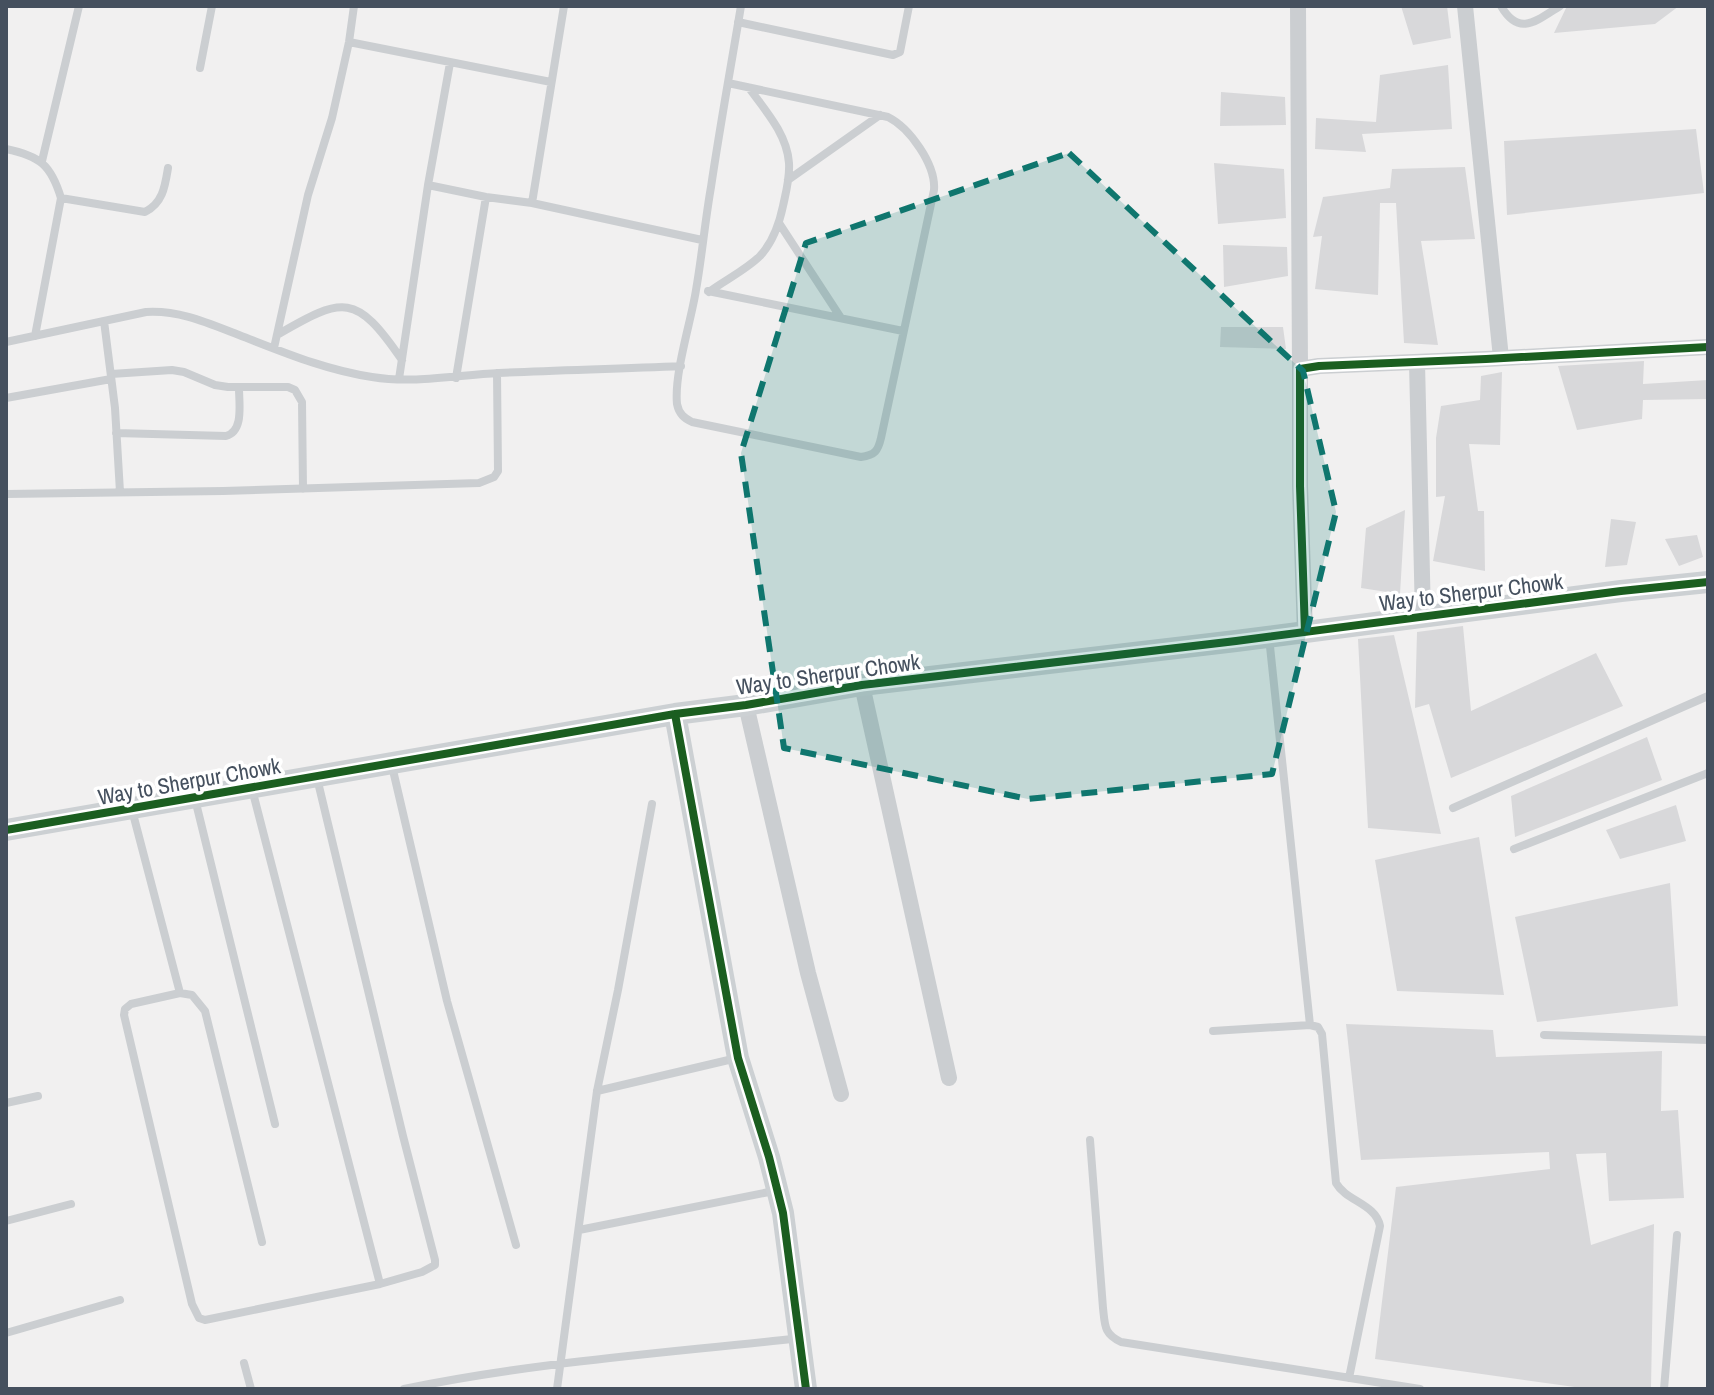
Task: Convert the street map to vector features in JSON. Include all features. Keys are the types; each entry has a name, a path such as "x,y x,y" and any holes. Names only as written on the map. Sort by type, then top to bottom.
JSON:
{"street":[{"path":"1298,6 1300,486 1305,632"},
{"path":"1465,6 1501,358"},
{"path":"1300,369 1708,347"},
{"path":"1417,363 1423,617"},
{"name":"Way to Sherpur Chowk","path":"6,830 675,714 862,685 1708,582"},
{"path":"862,685 949,1078"},
{"path":"746,705 805,958 841,1094"},
{"path":"675,714 738,1058 779,1190 806,1389"}],"lane":[{"path":"42,161 79,6"},
{"path":"200,68 212,6"},
{"path":"274,348 308,195 332,118 354,6"},
{"path":"532,203 564,6"},
{"path":"728,83 880,115 897,122 908,133 929,164 935,182 878,449 874,454 861,457 692,422 681,415 678,408 681,366 696,289 702,240 738,22 741,6"},
{"path":"738,22 893,55 900,52 909,6"},
{"path":"1501,6 1508,18 1518,24 1540,19 1560,6"},
{"path":"349,42 551,82"},
{"path":"399,379 450,63"},
{"path":"709,292 759,257 773,239 788,180 787,148 748,87"},
{"path":"788,180 880,115"},
{"path":"6,149 28,153 42,161 57,183 61,198 35,336"},
{"path":"61,198 145,212 159,201 168,168"},
{"path":"428,185 532,203 702,240"},
{"path":"456,378 486,197"},
{"path":"779,223 841,318"},
{"path":"696,289 903,331"},
{"path":"277,335 322,310 352,308 377,325 402,360"},
{"path":"6,342 146,312 175,313 351,374 399,379 456,378 497,373 681,366"},
{"path":"104,321 120,492"},
{"path":"6,398 111,376 172,370 215,385 288,387 295,390 302,402 303,489"},
{"path":"6,494 479,483 490,480 498,471 497,373"},
{"path":"116,433 233,434 238,423 239,388"},
{"path":"1269,637 1310,1025"},
{"path":"1453,808 1708,696"},
{"path":"392,765 447,1001 516,1245"},
{"path":"1514,849 1708,773"},
{"path":"262,1242 205,1011 192,995 180,993 131,1004 124,1015 195,1313 199,1318 205,1320 380,1284 435,1265 317,778"},
{"path":"252,788 380,1284"},
{"path":"195,798 275,1124"},
{"path":"557,1389 597,1091 652,804"},
{"path":"131,809 180,993"},
{"path":"1213,1031 1310,1025 1318,1027 1322,1034 1336,1183 1339,1190 1378,1218 1380,1226 1349,1378"},
{"path":"1544,1035 1708,1040"},
{"path":"597,1091 738,1058"},
{"path":"6,1103 38,1096"},
{"path":"1090,1140 1103,1308 1105,1326 1111,1337 1121,1342 1420,1389"},
{"path":"579,1230 779,1190"},
{"path":"6,1221 71,1204"},
{"path":"1664,1389 1677,1235"},
{"path":"6,1333 120,1300"},
{"path":"404,1389 559,1365 800,1338"},
{"path":"244,1363 251,1389"}],"highlighted area":[{"path":"1069,153 1303,371 1336,512 1272,774 1028,799 784,748 741,453 806,243"}],"building":[{"path":"1401,6 1447,6 1451,38 1413,45"},
{"path":"1567,6 1679,6 1655,24 1554,33"},
{"path":"1448,65 1452,129 1362,134 1366,152 1315,149 1316,118 1376,122 1380,75"},
{"path":"1221,92 1285,97 1286,125 1220,126"},
{"path":"1696,129 1704,193 1507,215 1504,141"},
{"path":"1214,163 1284,169 1286,218 1218,224"},
{"path":"1465,167 1475,239 1421,241 1438,345 1404,343 1396,203 1380,203 1378,295 1315,289 1322,236 1313,237 1323,197 1390,188 1392,169"},
{"path":"1223,245 1287,247 1288,276 1224,287"},
{"path":"1221,327 1283,327 1286,349 1220,347"},
{"path":"1644,361 1643,384 1708,380 1708,399 1643,400 1642,419 1577,430 1558,366"},
{"path":"1502,372 1500,445 1469,444 1478,511 1484,511 1485,571 1433,561 1445,496 1436,497 1436,438 1441,406 1480,400 1481,376"},
{"path":"1405,510 1400,594 1361,588 1366,528"},
{"path":"1611,519 1636,522 1627,565 1605,567"},
{"path":"1697,535 1703,557 1679,566 1665,539"},
{"path":"1463,626 1471,711 1596,653 1623,706 1451,778 1429,704 1415,708 1417,632"},
{"path":"1394,635 1441,834 1368,828 1358,639"},
{"path":"1647,737 1662,780 1515,837 1511,796"},
{"path":"1676,805 1686,841 1620,859 1606,830"},
{"path":"1479,837 1504,995 1397,991 1375,860"},
{"path":"1670,883 1678,1006 1537,1022 1515,917"},
{"path":"1346,1024 1493,1030 1496,1057 1662,1051 1661,1111 1678,1110 1684,1198 1609,1201 1606,1153 1576,1154 1591,1245 1654,1224 1651,1389 1589,1389 1375,1359 1396,1187 1550,1169 1549,1152 1361,1160"}],"cycle path":[{"path":"1305,632 1300,369 1708,347"},
{"path":"6,830 675,714 862,685 1708,582"},
{"path":"675,714 738,1058 783,1213 806,1389"}]}
